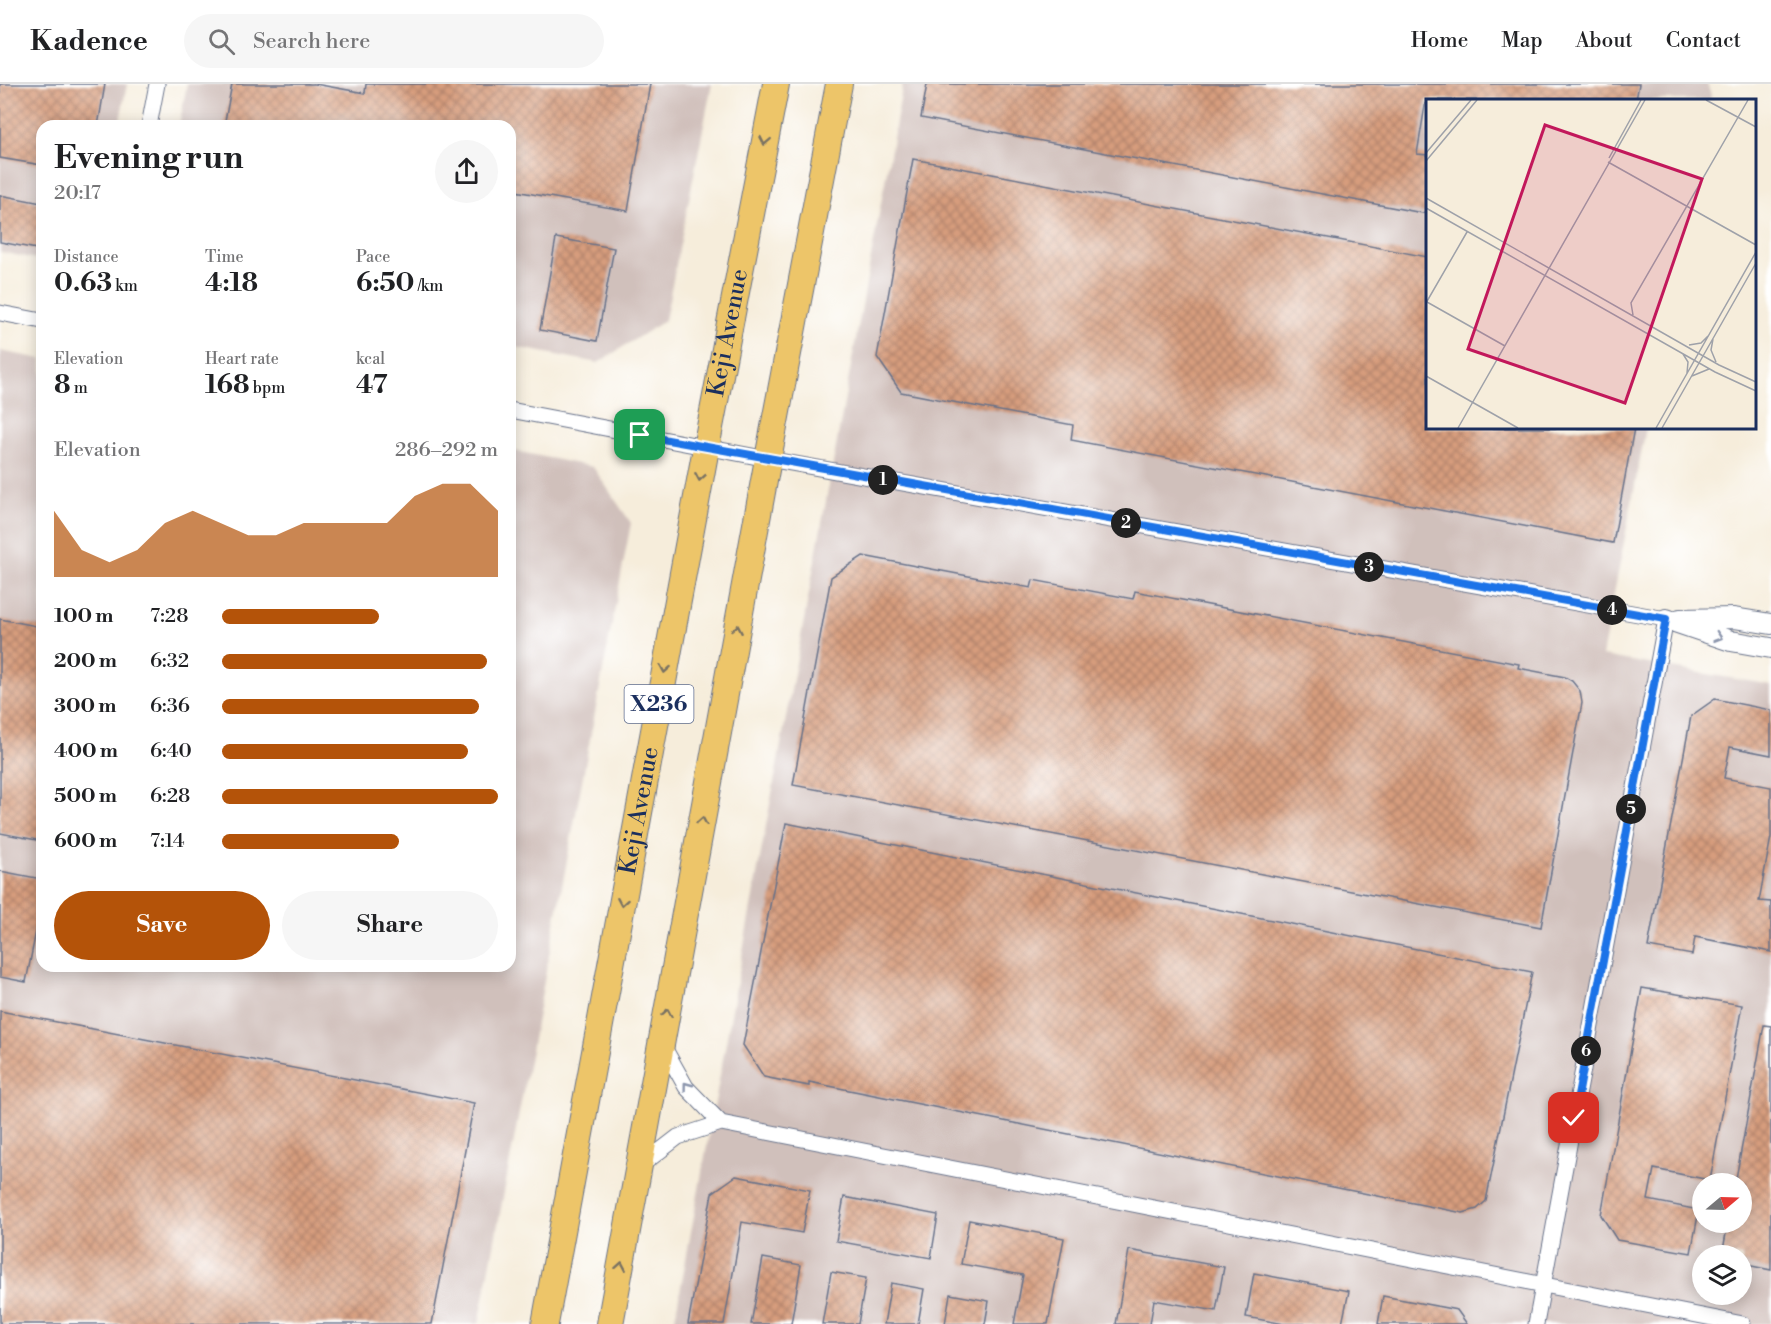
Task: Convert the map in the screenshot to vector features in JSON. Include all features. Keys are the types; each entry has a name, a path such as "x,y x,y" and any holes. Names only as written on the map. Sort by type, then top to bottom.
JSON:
{"main road":[{"name":"Keji Avenue","path":"545,1324 706,448 776,84"},
{"name":"X236","path":"610,1324 839,84"}],"street":[{"path":"150,120 157,84"},
{"path":"0,313 36,320"},
{"path":"516,411 706,448 1666,619 1731,641 1771,648"},
{"path":"1666,619 1734,618 1771,624"},
{"path":"1536,1324 1666,619"},
{"path":"661,1043 686,1087 721,1123"},
{"path":"639,1167 678,1137 721,1123 1743,1324"}],"shaded area":[{"path":"0,84 127,84 120,120 36,120 36,259 0,252"},
{"path":"187,84 712,84 665,320 598,363 516,347 516,120 180,120"},
{"path":"903,84 1707,84 1710,99 1426,99 1426,429 1646,429 1602,656 1771,685 1771,1324 674,1324"},
{"path":"0,351 36,358 36,972 516,972 516,451 593,467 631,523 479,1324 0,1324"}],"building":[{"path":"0,84 105,84 99,120 36,120 36,164 0,158"},
{"path":"232,84 315,84 365,93 366,84 650,84 628,211 516,191 516,120 225,120"},
{"path":"927,84 1639,84 1636,99 1426,99 1417,154 1426,155 1426,214 921,118"},
{"path":"913,159 1426,257 1426,429 1634,429 1613,543 1071,440 1073,425 901,392 877,357"},
{"path":"0,195 36,202 36,249 0,242"},
{"path":"556,238 614,248 597,341 540,330"},
{"path":"863,556 1031,588 1033,580 1133,599 1135,591 1519,664 1518,668 1565,677 1572,681 1580,691 1582,703 1541,927 793,785 831,577"},
{"path":"0,619 36,626 36,840 0,833"},
{"path":"1715,699 1771,710 1771,755 1730,747 1724,778 1771,787 1771,837 1759,901 1771,902 1771,952 1695,937 1692,955 1648,947 1691,716"},
{"path":"786,823 1532,972 1486,1201 1477,1209 1463,1213 809,1082 809,1086 764,1077 743,1045"},
{"path":"0,871 36,878 36,931 26,982 0,977"},
{"path":"1642,988 1742,1005 1711,1173 1692,1173 1692,1176 1654,1169 1648,1200 1692,1209 1692,1233 1695,1233 1691,1253 1617,1240 1601,1215"},
{"path":"0,1011 474,1103 432,1324 0,1324"},
{"path":"1764,1025 1771,1026 1771,1270 1752,1266 1752,1245 1724,1245 1726,1233 1752,1233 1752,1173 1737,1173"},
{"path":"736,1176 810,1190 802,1233 742,1222 724,1324 688,1324 712,1193"},
{"path":"844,1197 938,1215 931,1258 836,1241"},
{"path":"969,1220 1064,1238 1048,1324 1014,1324 1023,1275 961,1264"},
{"path":"1129,1250 1224,1267 1216,1311 1154,1300 1150,1324 1116,1324"},
{"path":"763,1258 801,1265 791,1324 751,1324"},
{"path":"831,1272 866,1278 858,1324 822,1324"},
{"path":"1254,1273 1349,1291 1342,1324 1284,1324 1246,1317"},
{"path":"891,1283 924,1289 918,1324 884,1324"},
{"path":"950,1294 989,1301 985,1324 945,1324"},
{"path":"1383,1296 1457,1310 1467,1324 1378,1324"}],"route":[{"path":"640,435 1666,619 1574,1118"}]}
